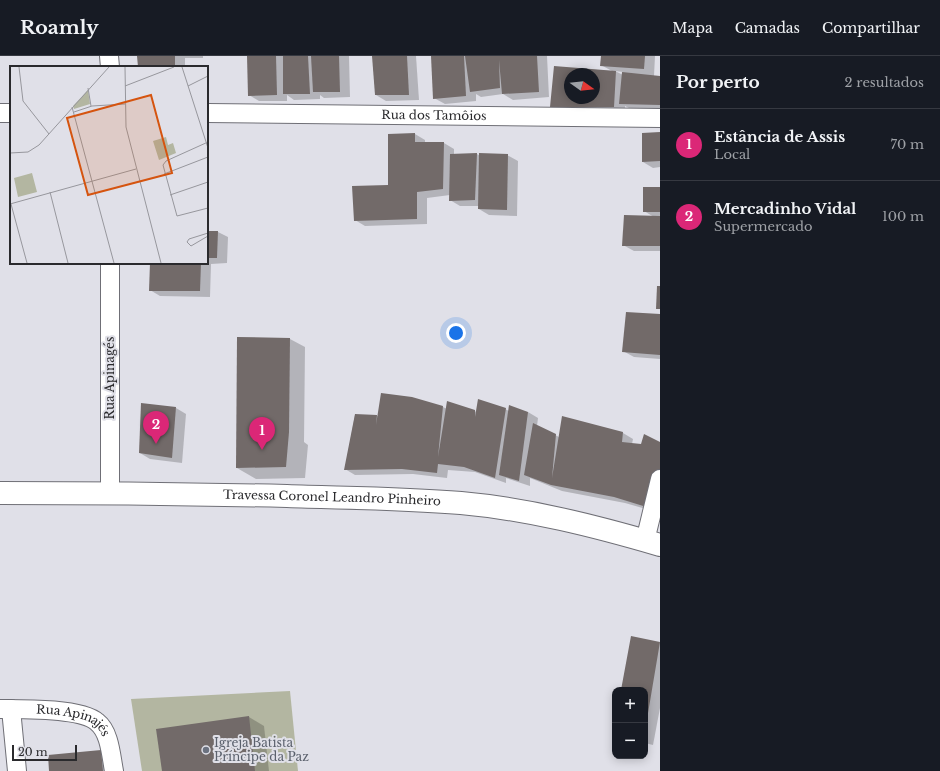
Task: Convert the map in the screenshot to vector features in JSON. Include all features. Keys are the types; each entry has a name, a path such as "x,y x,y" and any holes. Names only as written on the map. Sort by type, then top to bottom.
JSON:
{"street":[{"path":"109,56 110,66"},
{"name":"Rua dos Tamôios","path":"208,113 660,118"},
{"name":"Rua Apinagés","path":"110,264 110,493"},
{"path":"652,543 660,479"},
{"name":"Travessa Coronel Leandro Pinheiro","path":"0,493 110,493 357,498 461,503 505,509 588,525 652,543"},
{"path":"6,709 17,771"},
{"name":"Rua Apinajés","path":"6,709 68,712 84,715 98,722 105,732 114,771"}],"green space":[{"path":"290,691 298,771 142,771 131,699"}],"building":[{"path":"137,56 175,56 175,66 138,66"},
{"path":"247,56 276,56 277,95 248,96"},
{"path":"283,56 308,56 310,94 283,94"},
{"path":"311,56 339,56 340,92 313,92"},
{"path":"372,56 407,56 409,95 375,95"},
{"path":"431,56 464,56 466,96 433,99"},
{"path":"465,56 537,56 539,92 502,94 499,60 500,88 470,92"},
{"path":"601,56 645,56 644,69 600,66"},
{"path":"554,66 579,68 564,68 564,104 600,104 600,70 616,71 614,107 550,107"},
{"path":"622,72 660,76 660,105 619,104"},
{"path":"660,132 660,161 642,162 642,133"},
{"path":"415,133 415,142 444,142 443,189 417,192 417,219 354,221 352,186 388,185 388,134"},
{"path":"477,153 475,200 449,201 450,154"},
{"path":"479,153 508,154 507,210 478,209"},
{"path":"643,187 660,187 660,212 643,212"},
{"path":"624,215 660,216 660,246 622,246"},
{"path":"208,231 218,231 217,258 208,258"},
{"path":"150,264 201,264 200,291 149,291"},
{"path":"657,286 660,286 660,309 656,309"},
{"path":"626,312 660,314 660,355 622,352"},
{"path":"237,337 290,338 289,432 286,467 236,468"},
{"path":"381,393 412,397 443,406 438,457 447,401 475,410 475,417 478,399 506,408 495,478 464,467 438,464 437,473 402,469 344,470 355,414 377,415 376,425"},
{"path":"141,403 176,407 172,458 139,453"},
{"path":"509,405 528,412 519,481 499,475"},
{"path":"562,416 623,432 622,442 641,444 644,434 660,442 660,479 653,509 614,497 551,485 524,475 533,423 556,434 552,478"},
{"path":"631,636 660,642 648,713 648,687 622,687"},
{"name":"Igreja Batista Príncipe da Paz","path":"249,716 255,771 162,771 156,729"},
{"path":"101,750 103,771 49,771 48,755"}],"place":[{"name":"Mercadinho Vidal","path":"156,444"},
{"name":"Estância de Assis","path":"262,450"},
{"name":"Igreja Batista Príncipe da Paz","path":"206,750"}]}
